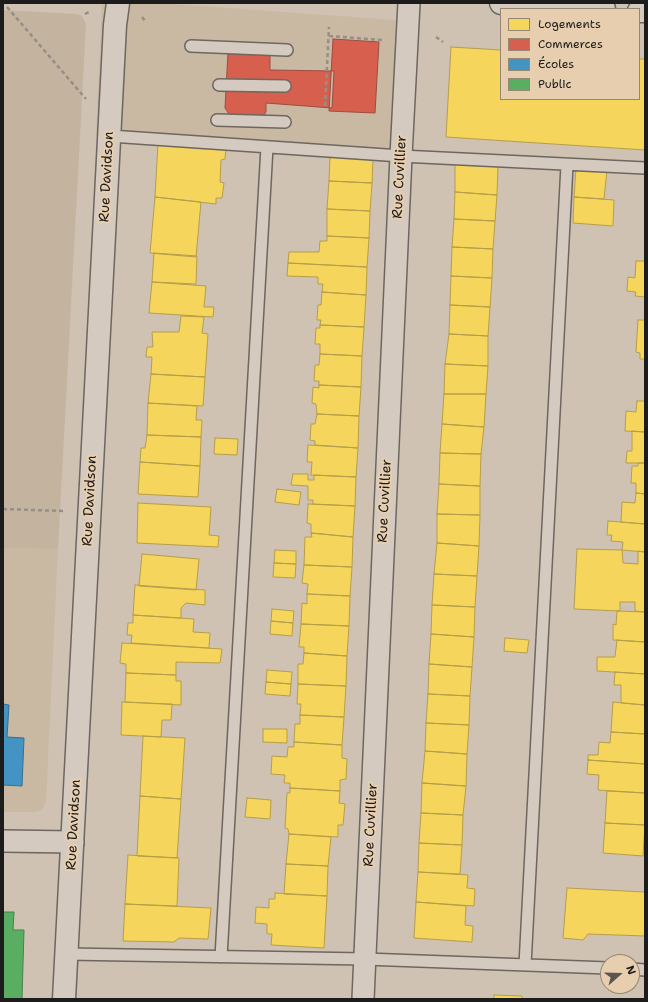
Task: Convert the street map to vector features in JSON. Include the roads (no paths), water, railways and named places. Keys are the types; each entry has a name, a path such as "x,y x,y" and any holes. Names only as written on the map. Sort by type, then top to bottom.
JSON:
{"main road":[{"name":"Rue Davidson","path":"64,999 115,25 118,3"},
{"path":"501,3 587,8"}],"street":[{"name":"Rue Cuvillier","path":"363,999 409,3"},
{"path":"3,840 73,842"}],"lane":[{"path":"191,46 287,50"},
{"path":"219,85 286,86"},
{"path":"217,120 285,122"},
{"path":"110,136 401,156 645,168"},
{"path":"221,957 267,147"},
{"path":"526,965 567,165"},
{"path":"67,954 365,959 600,968"}]}
